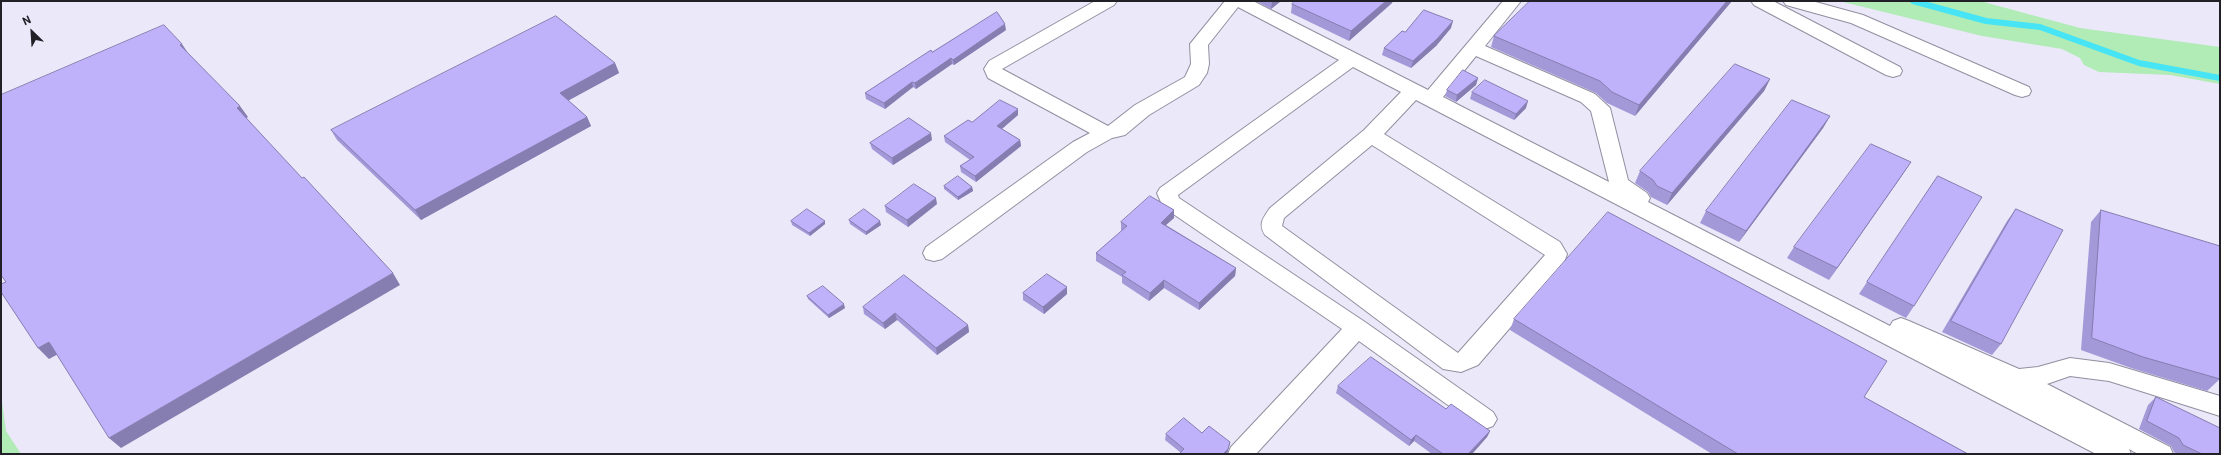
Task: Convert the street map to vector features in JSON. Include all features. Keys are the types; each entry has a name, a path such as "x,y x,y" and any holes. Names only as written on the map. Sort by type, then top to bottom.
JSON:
{"street":[{"path":"1106,133 995,74 993,69 996,65 1108,1"},
{"path":"934,253 1080,147 1106,133 1118,130 1142,110 1192,81 1199,68 1199,44 1234,1"},
{"path":"1240,1 2119,454"},
{"path":"1371,135 1552,248 1556,254 1555,260 1470,358 1461,363 1451,362 1272,230 1271,222 1277,213 1371,135 1422,95 1472,47 1512,1"},
{"path":"1760,1 1893,71"},
{"path":"1792,1 1857,19 2022,91"},
{"path":"1472,47 1588,98 1595,103 1600,108 1616,174 1620,184 1632,194 1792,278 2017,379 2161,454"},
{"path":"1352,59 1169,190 1167,196 1170,202 1357,328 1485,419"},
{"path":"1240,454 1357,328"},
{"path":"2017,379 2038,377 2070,367 2109,372 2220,406"}],"green space":[{"path":"1839,1 1980,1 2080,28 2220,47 2220,84 2170,75 2099,72 2084,65 2080,58 2062,49 1982,36"},
{"path":"1,394 6,431 21,454 1,454"}],"building":[{"path":"1295,1 1386,1 1351,31 1292,4"},
{"path":"1530,1 1727,1 1639,105 1612,92 1600,81 1494,36"},
{"path":"1424,10 1453,21 1437,39 1413,61 1384,48 1402,31 1405,32"},
{"path":"997,12 1005,24 953,60 951,58 915,83 912,82 884,103 865,93 931,50 932,52"},
{"path":"556,16 615,63 560,93 587,117 415,210 331,130"},
{"path":"164,25 182,44 180,45 240,106 237,108 302,178 304,177 393,273 109,438 49,342 38,348 1,292 1,284 6,282 1,275 1,95"},
{"path":"1735,64 1770,79 1672,193 1657,186 1653,180 1640,171"},
{"path":"1463,70 1478,78 1457,95 1447,90"},
{"path":"1485,80 1528,101 1516,114 1472,92"},
{"path":"1000,100 1018,109 997,126 1020,140 975,176 960,166 974,157 944,136 968,120 972,122"},
{"path":"1792,100 1830,116 1746,231 1706,211"},
{"path":"909,118 931,133 892,158 870,143"},
{"path":"1871,144 1911,162 1837,268 1794,247"},
{"path":"958,176 972,187 958,197 944,186"},
{"path":"1938,176 1982,197 1914,306 1867,282"},
{"path":"914,184 936,198 907,220 885,206"},
{"path":"1150,196 1174,210 1161,223 1236,268 1199,303 1164,280 1150,293 1122,275 1126,272 1096,253 1127,226 1121,222"},
{"path":"807,209 825,221 809,233 791,221"},
{"path":"864,209 880,221 866,232 849,220"},
{"path":"2016,209 2063,230 2001,344 1951,321"},
{"path":"2101,210 2220,246 2220,379 2143,357 2092,338"},
{"path":"1608,212 1887,361 1864,397 1968,454 1738,454 1514,319"},
{"path":"1047,274 1067,287 1043,307 1023,293"},
{"path":"904,275 968,325 936,348 895,313 883,323 863,307"},
{"path":"823,286 844,304 828,315 807,296"},
{"path":"1371,357 1446,409 1451,404 1490,431 1468,454 1443,454 1416,435 1411,440 1338,386"},
{"path":"2156,397 2220,428 2220,454 2202,454 2183,445 2179,438 2147,421"},
{"path":"1184,418 1202,433 1209,426 1230,442 1228,449 1223,454 1180,453 1184,449 1166,434"}],"waterway":[{"path":"1913,1 1986,21 2040,27 2139,63 2220,78"}]}
